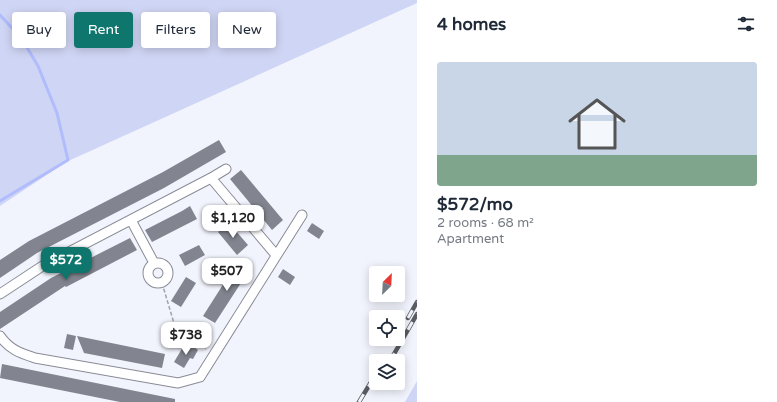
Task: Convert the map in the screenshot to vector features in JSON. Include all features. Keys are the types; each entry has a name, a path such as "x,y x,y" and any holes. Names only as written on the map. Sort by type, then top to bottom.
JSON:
{"street":[{"path":"0,294 44,265 226,169"},
{"path":"211,178 276,255"},
{"path":"0,336 10,348 19,353 35,358 178,383 200,377 302,215"},
{"path":"131,220 154,264"},
{"path":"162,263 169,271 168,278 162,283 155,283 149,279 149,268 154,264 162,263"}],"path":[{"path":"162,283 176,330 214,354"}],"shaded area":[{"path":"0,0 417,0 417,3 66,162 0,206"},
{"path":"417,381 417,402 405,402"}],"building":[{"path":"219,140 226,152 164,188 37,253 0,278 0,260 29,241 163,172"},
{"path":"241,170 283,220 272,230 230,179"},
{"path":"190,206 197,219 152,242 145,230"},
{"path":"229,223 248,245 237,255 218,232"},
{"path":"312,223 324,231 319,239 307,231"},
{"path":"130,238 137,250 66,287 65,286 0,329 0,312 51,278"},
{"path":"199,245 205,255 185,266 179,255"},
{"path":"238,261 250,269 215,323 203,316"},
{"path":"283,269 295,277 290,285 278,277"},
{"path":"186,277 196,283 181,307 171,301"},
{"path":"67,334 76,336 73,350 64,348"},
{"path":"77,336 165,354 162,368 84,353"},
{"path":"191,345 198,350 193,359 190,358 184,368 174,362 183,347 188,350"},
{"path":"2,364 175,399 175,402 120,402 0,378"}],"waterway":[{"path":"0,15 22,39 38,66 57,113 68,160 0,201"}],"railway":[{"path":"408,318 417,302"},
{"path":"394,354 417,314"},
{"path":"359,402 369,386"}]}
